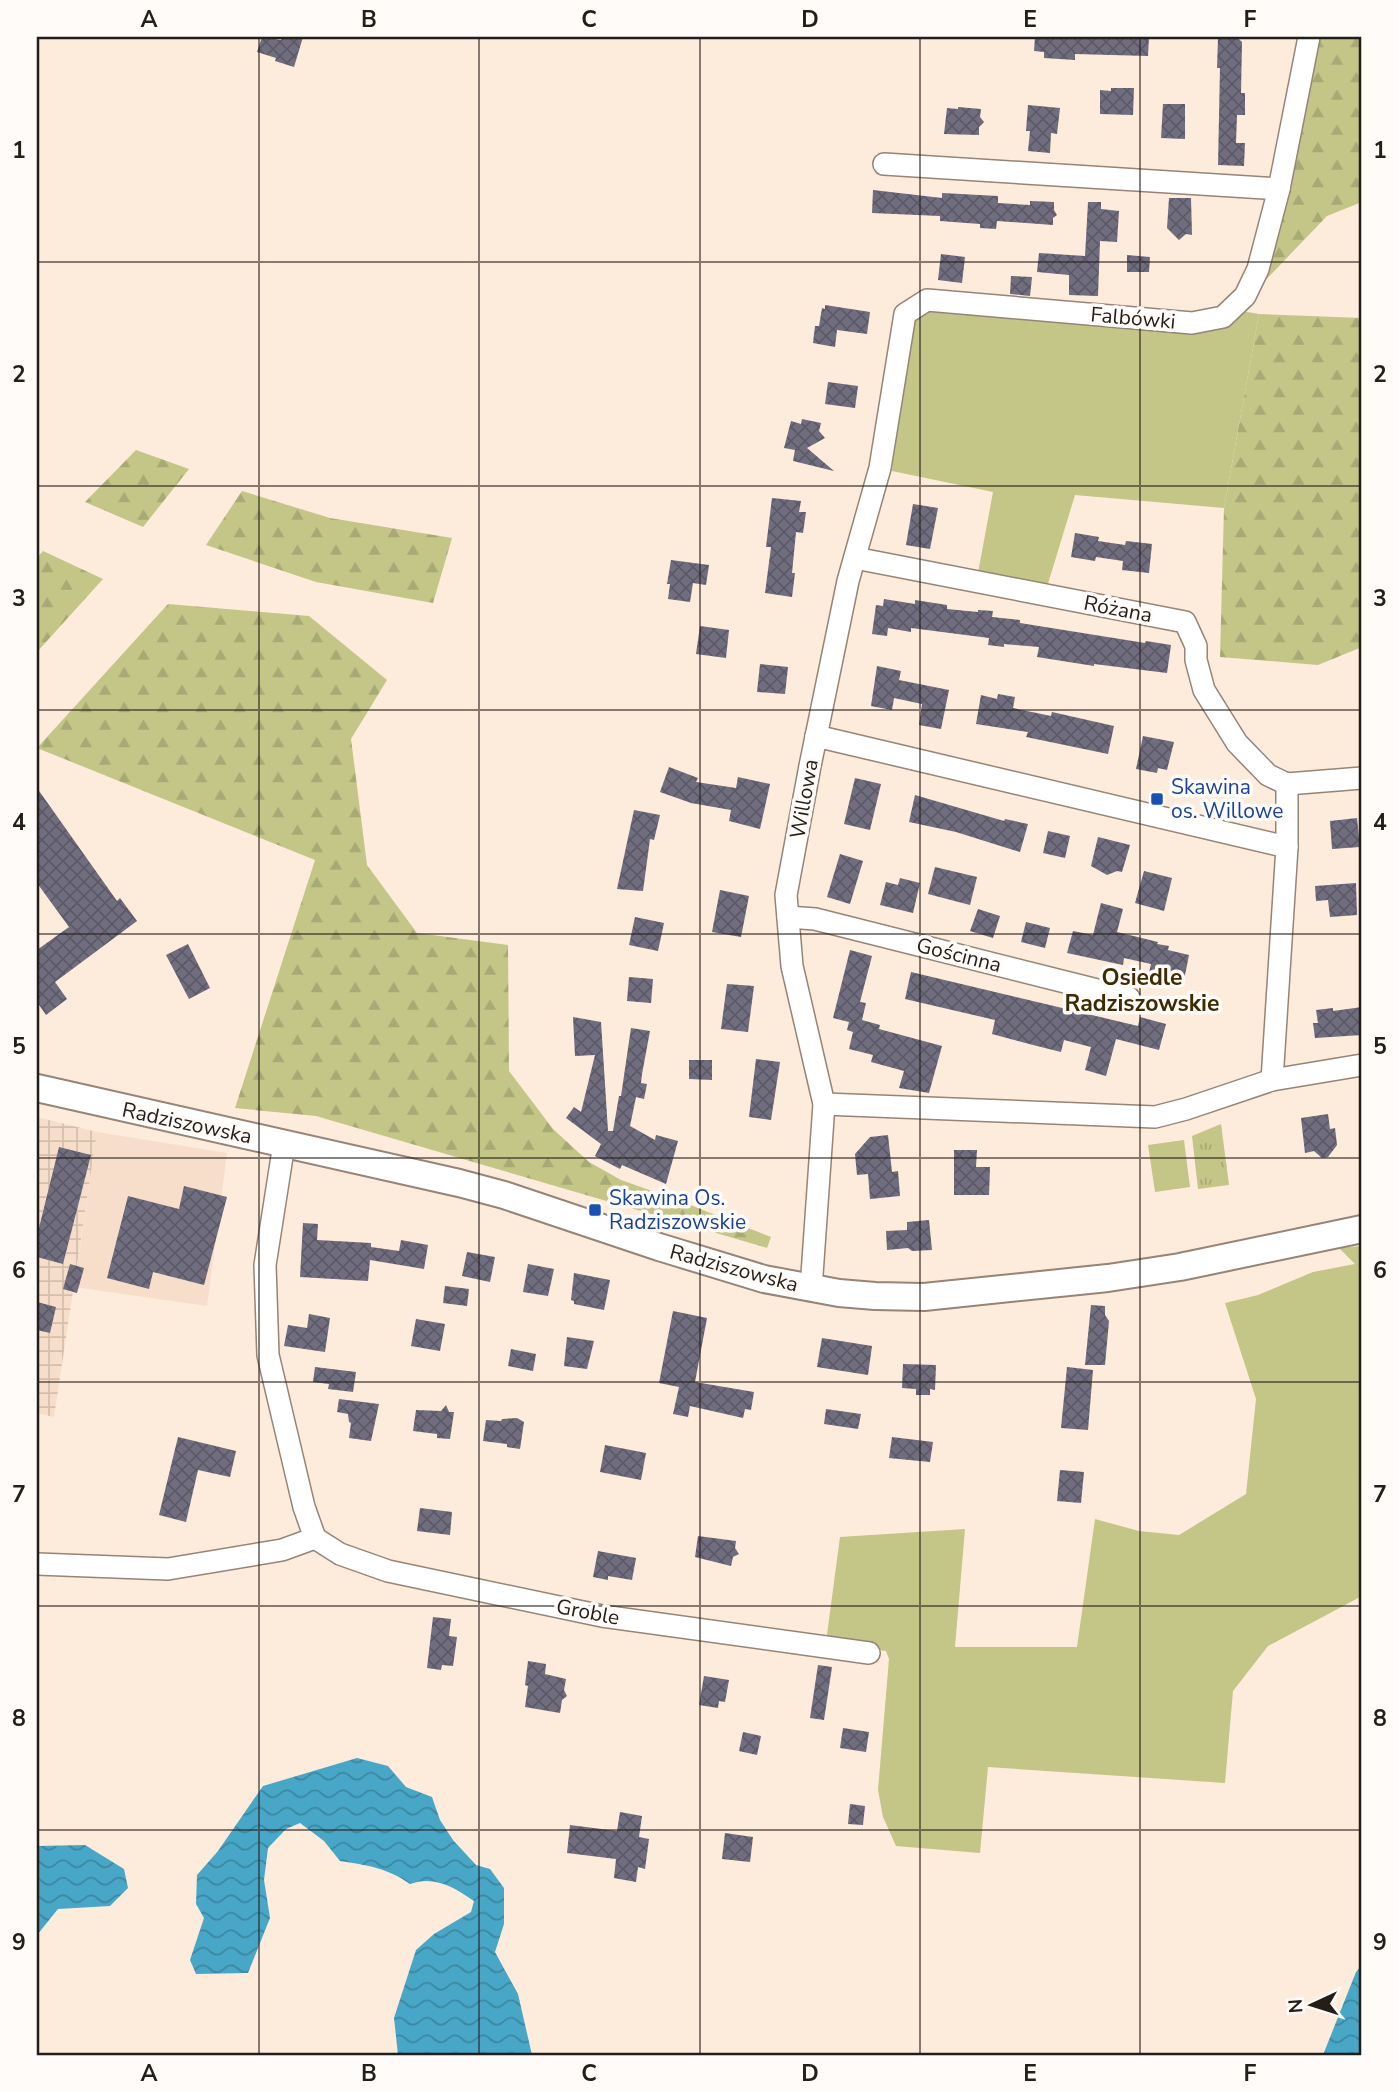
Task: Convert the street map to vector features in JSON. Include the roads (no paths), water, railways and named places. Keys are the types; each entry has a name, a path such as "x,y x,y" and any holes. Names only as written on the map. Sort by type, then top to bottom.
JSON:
{"street":[{"name":"Falbówki","path":"905,314 927,300 1192,323 1223,317 1245,296 1258,269 1279,189 1309,37"},
{"path":"884,164 1279,189"},
{"name":"Willowa","path":"811,1289 824,1104 792,966 786,895 816,736 855,558 880,468 905,314"},
{"name":"Różana","path":"855,558 1185,622 1196,646 1196,660 1204,691 1237,743 1268,775 1287,784"},
{"path":"816,736 1287,847"},
{"path":"1272,1080 1287,847 1287,784 1362,778"},
{"name":"Gościnna","path":"788,917 815,919 1129,998"},
{"path":"824,1104 1155,1117 1272,1080 1362,1065"},
{"name":"Radziszowska","path":"37,1088 504,1195 764,1279 839,1293 911,1297 1108,1278 1180,1267 1362,1229"},
{"path":"37,1564 168,1569 282,1550 315,1538 304,1507 268,1355 265,1265 284,1144"},
{"name":"Groble","path":"315,1538 340,1554 388,1571 601,1616 869,1653"}],"water":[{"path":"357,1758 388,1766 406,1787 432,1797 440,1820 453,1840 476,1865 490,1869 504,1888 504,1924 495,1952 518,1994 532,2055 398,2055 394,2018 416,1950 434,1934 471,1912 474,1901 444,1884 427,1881 410,1884 385,1871 340,1861 324,1841 300,1823 286,1829 268,1848 264,1880 270,1918 248,1973 196,1974 190,1960 204,1918 196,1904 197,1875 218,1851 263,1786"},
{"path":"85,1845 124,1869 128,1888 110,1906 58,1909 37,1935 37,1846"},
{"path":"1362,1965 1362,2055 1323,2055 1356,1972"}],"place":[{"name":"Skawina os. Willowe","path":"1157,799"},
{"name":"Skawina Os. Radziszowskie","path":"595,1210"}],"district":[{"name":"Osiedle Radziszowskie","path":"1142,990"}]}
